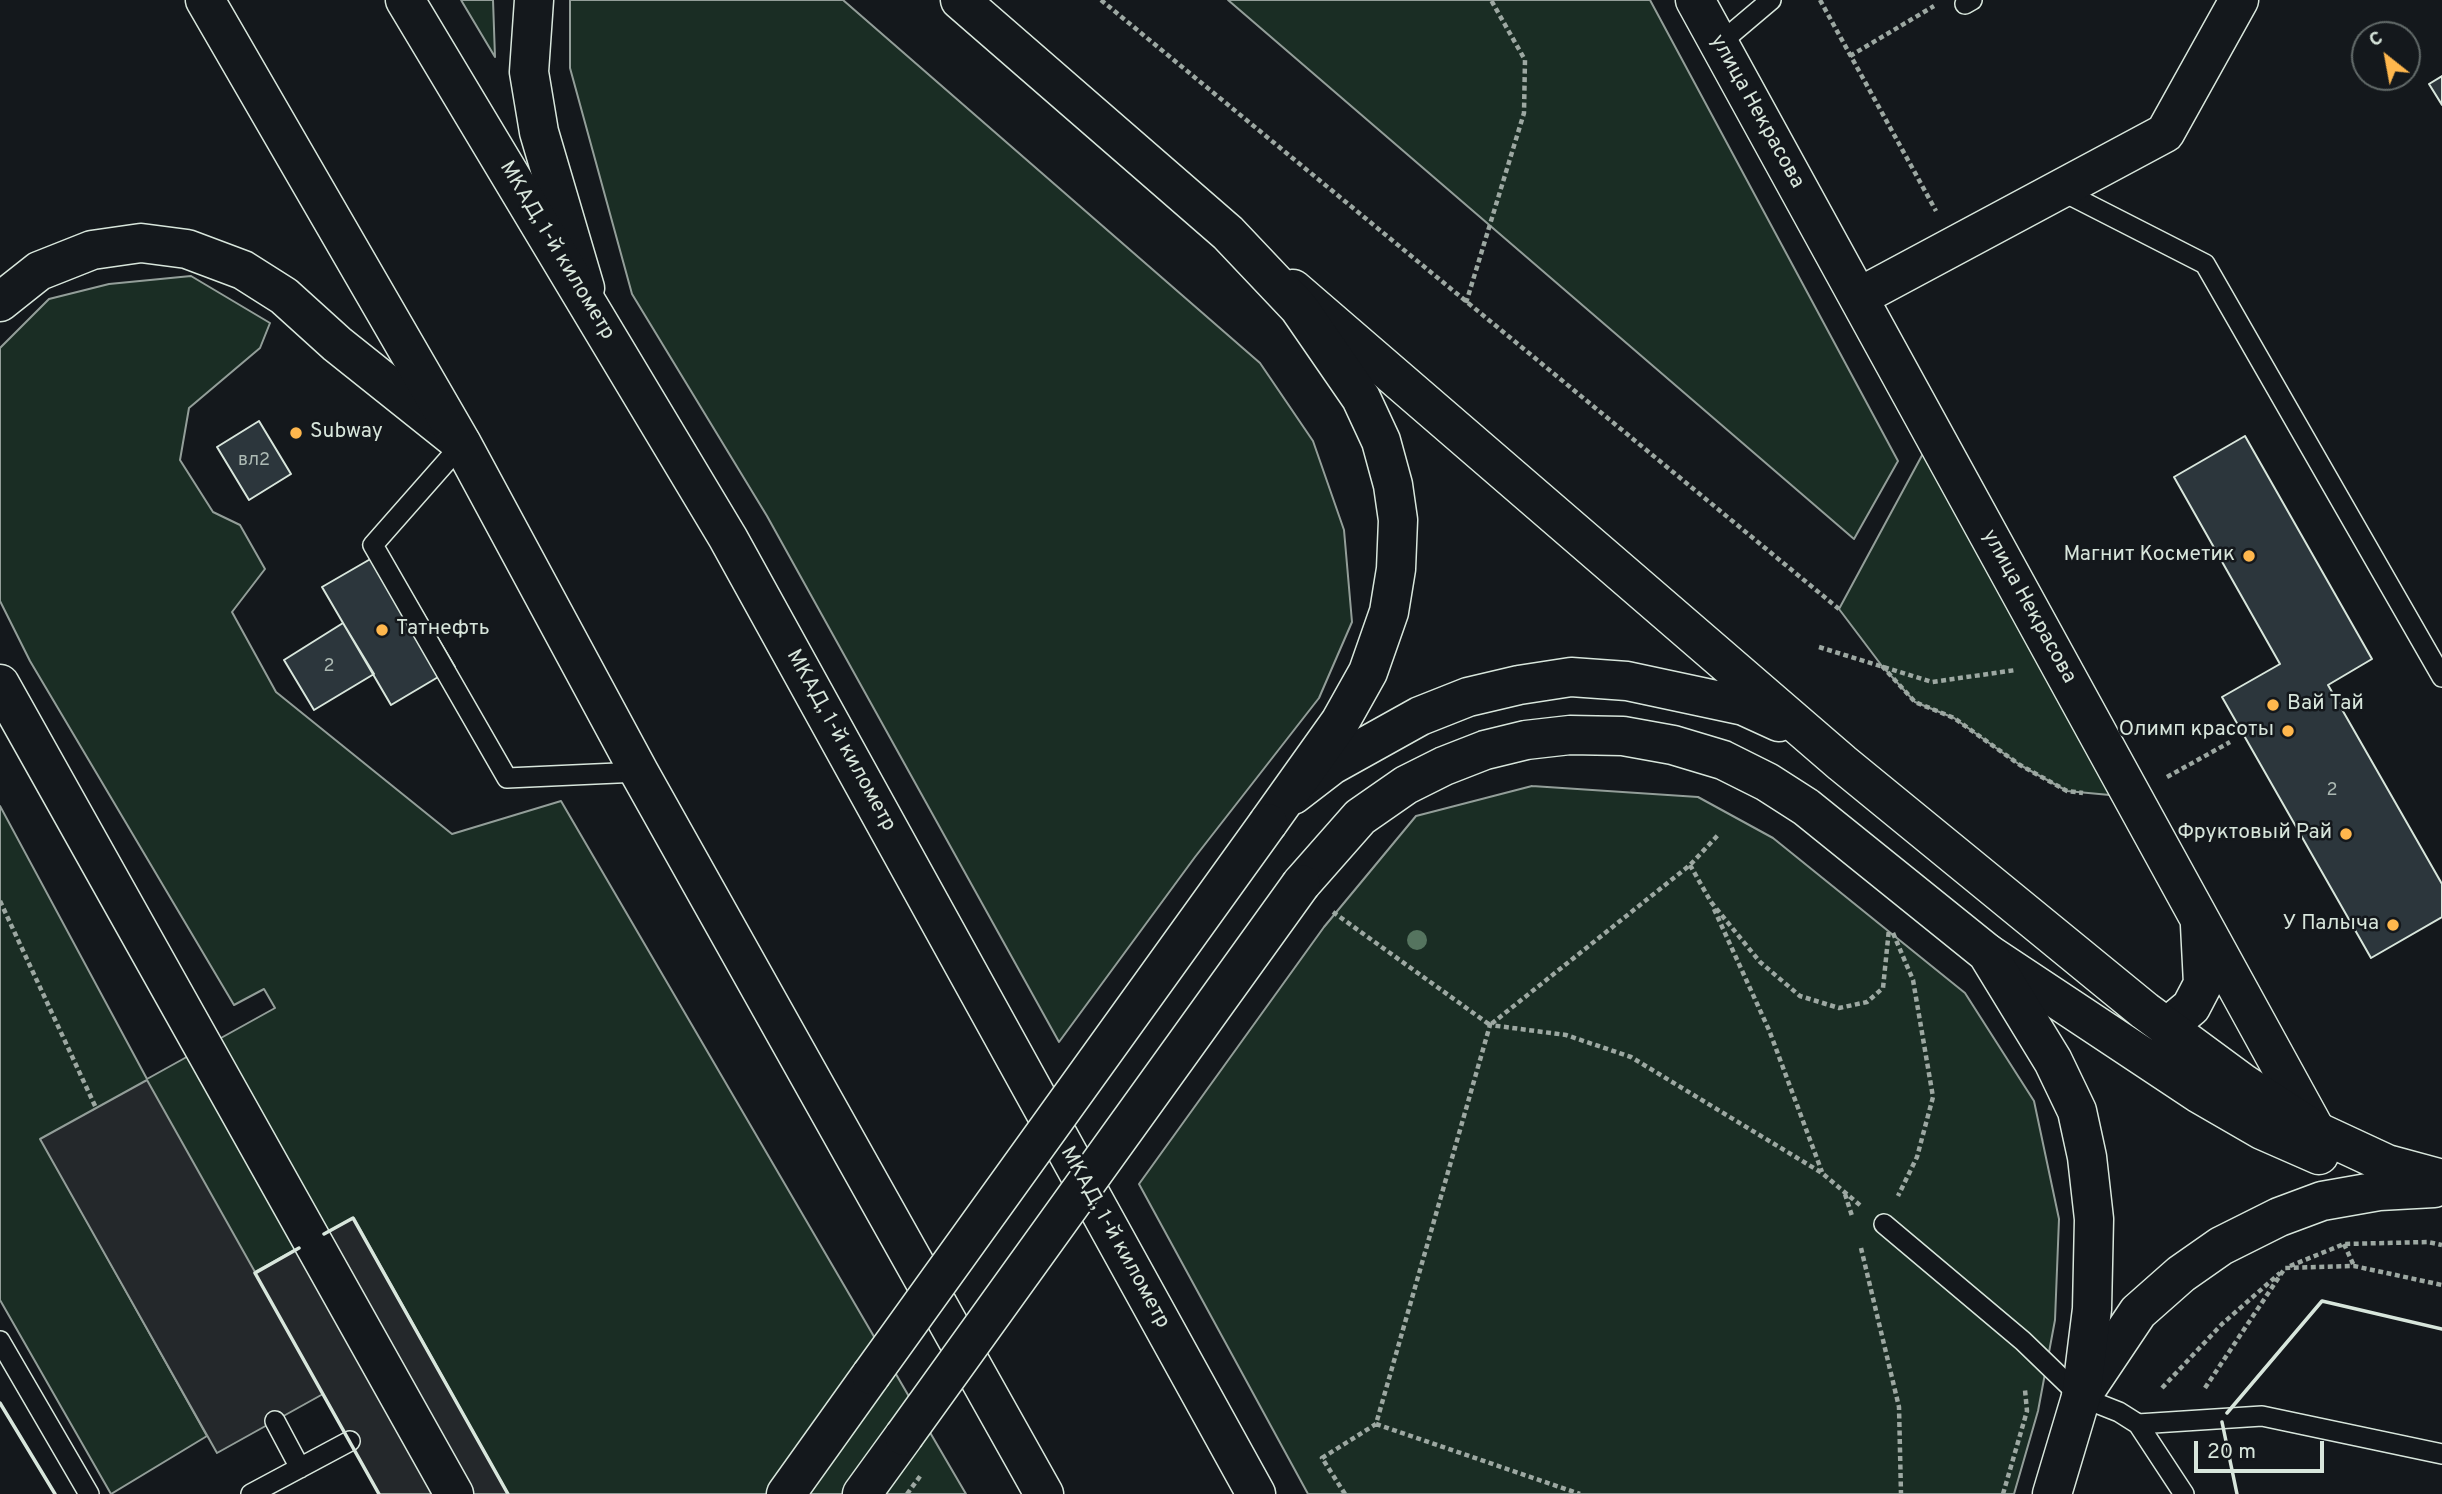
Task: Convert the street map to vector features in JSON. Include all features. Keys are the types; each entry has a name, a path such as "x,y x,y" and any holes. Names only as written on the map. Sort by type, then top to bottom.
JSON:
{"main road":[{"path":"205,0 462,444 639,772 1044,1494"},
{"name":"МКАД, 1-й километр","path":"405,0 729,538 1256,1494"},
{"path":"534,0 529,72 539,132 592,310"},
{"path":"960,0 1842,763 2166,1027 2244,1084 2316,1130 2387,1164 2441,1185"},
{"name":"улица Некрасова","path":"1695,0 2316,1130"},
{"path":"1859,297 2165,133 2239,0"},
{"path":"786,1494 1340,722 1368,672 1389,612 1396,569 1398,520 1393,485 1381,441 1362,398 1299,307 1228,233"},
{"path":"0,302 39,271 92,250 141,243 187,249 243,270 284,296 337,344 462,444"},
{"path":"1268,823 1296,793 1332,765 1420,716 1468,697 1571,677 1627,681 1744,706 1799,732 1842,763"},
{"path":"0,684 454,1494"},
{"path":"862,1494 1301,884 1360,817 1406,785 1444,766 1485,750 1526,740 1570,735 1623,736 1673,745 1723,761 1767,782 1806,807 1987,953 2139,1057 2262,1129 2317,1154 2380,1175 2441,1185"},
{"path":"2166,1027 2190,1007 2203,984 2199,916"},
{"path":"1987,953 2053,1060 2077,1111 2087,1157 2094,1219 2092,1309 2081,1397 2052,1494"},
{"path":"2081,1397 2138,1312 2180,1275 2221,1246 2322,1200 2441,1185"},
{"path":"418,1429 466,1494"},
{"path":"780,1494 809,1461"}],"lane":[{"path":"1719,44 1771,0"},
{"path":"2060,190 2205,264 2442,677"},
{"path":"462,444 373,545 508,778 639,772"},
{"path":"1884,1224 2023,1341 2081,1397 2119,1412 2137,1424 2184,1494"},
{"path":"0,1341 89,1494"},
{"path":"2137,1424 2262,1416 2442,1454"},
{"path":"275,1421 300,1468"},
{"path":"251,1494 350,1441"}],"path":[{"path":"1101,0 1839,610"},
{"path":"1466,303 1524,113 1525,60 1491,0"},
{"path":"1820,0 1955,246"},
{"path":"1850,55 1944,0"},
{"path":"1819,647 1932,682 2059,664"},
{"path":"1882,666 1915,702 1954,718 2020,765 2067,791 2132,797 2230,742"},
{"path":"1345,1494 1322,1458 1376,1424 1490,1025 1690,865 1719,834"},
{"path":"1690,865 1711,902 1769,1030 1822,1173"},
{"path":"1339,899 1331,910 1490,1025 1566,1035 1631,1057 1822,1173 1884,1224 1917,1157 1933,1097 1913,980 1890,925 1882,988 1867,1002 1839,1008 1800,996 1760,962 1711,902"},
{"path":"0,901 96,1108"},
{"path":"1845,1193 1853,1220"},
{"path":"2162,1388 2222,1324 2285,1268 2344,1244 2428,1242 2442,1245"},
{"path":"2344,1244 2354,1266"},
{"path":"1860,1246 1899,1407 1901,1494"},
{"path":"2285,1268 2354,1266 2442,1285"},
{"path":"2183,1421 2285,1268"},
{"path":"2003,1494 2026,1411 2023,1341"},
{"path":"1376,1424 1580,1494"}],"green space":[{"path":"461,0 493,0 495,57"},
{"path":"570,0 843,0 1260,363 1313,441 1344,530 1352,622 1319,698 1195,857 1059,1042 767,516 632,294 570,68"},
{"path":"1228,0 1650,0 1898,461 1854,539"},
{"path":"191,276 270,323 260,348 189,408 180,460 213,512 240,525 265,569 232,612 276,692 452,834 561,801 966,1494 508,1494 354,1218 255,1273 41,1139 207,1436 111,1494 0,1300 0,806 147,1079 275,1008 264,989 234,1005 30,661 0,601 0,348 49,299 109,284"},
{"path":"1933,435 2131,797 2067,791 2020,765 1954,718 1915,702 1882,666 1839,609"},
{"path":"1532,786 1698,797 1773,838 1965,993 2034,1101 2059,1219 2055,1320 2038,1411 2014,1494 1308,1494 1139,1184 1324,927 1416,816"}],"shaded area":[{"path":"147,1080 255,1272 353,1218 508,1494 379,1494 323,1394 217,1453 40,1139"}],"building":[{"path":"2442,76 2442,105 2429,84"},
{"path":"259,421 291,474 249,500 217,447"},
{"path":"2245,436 2372,659 2328,685 2442,884 2442,917 2371,958 2222,697 2280,664 2174,477"},
{"path":"386,550 455,667 391,705 322,587"},
{"path":"343,623 374,674 314,710 284,660"}],"wall":[{"path":"324,1234 353,1218 508,1494"},
{"path":"299,1248 255,1273 379,1494"},
{"path":"2227,1413 2322,1301 2442,1329"},
{"path":"0,1403 55,1494"},
{"path":"2222,1422 2237,1494"}],"place":[{"name":"Subway","path":"296,433"},
{"name":"Магнит Косметик","path":"2249,556"},
{"name":"Татнефть","path":"382,630"},
{"name":"Вай Тай","path":"2273,705"},
{"name":"Олимп красоты","path":"2288,731"},
{"name":"Фруктовый Рай","path":"2346,834"},
{"name":"У Палыча","path":"2393,925"}]}
